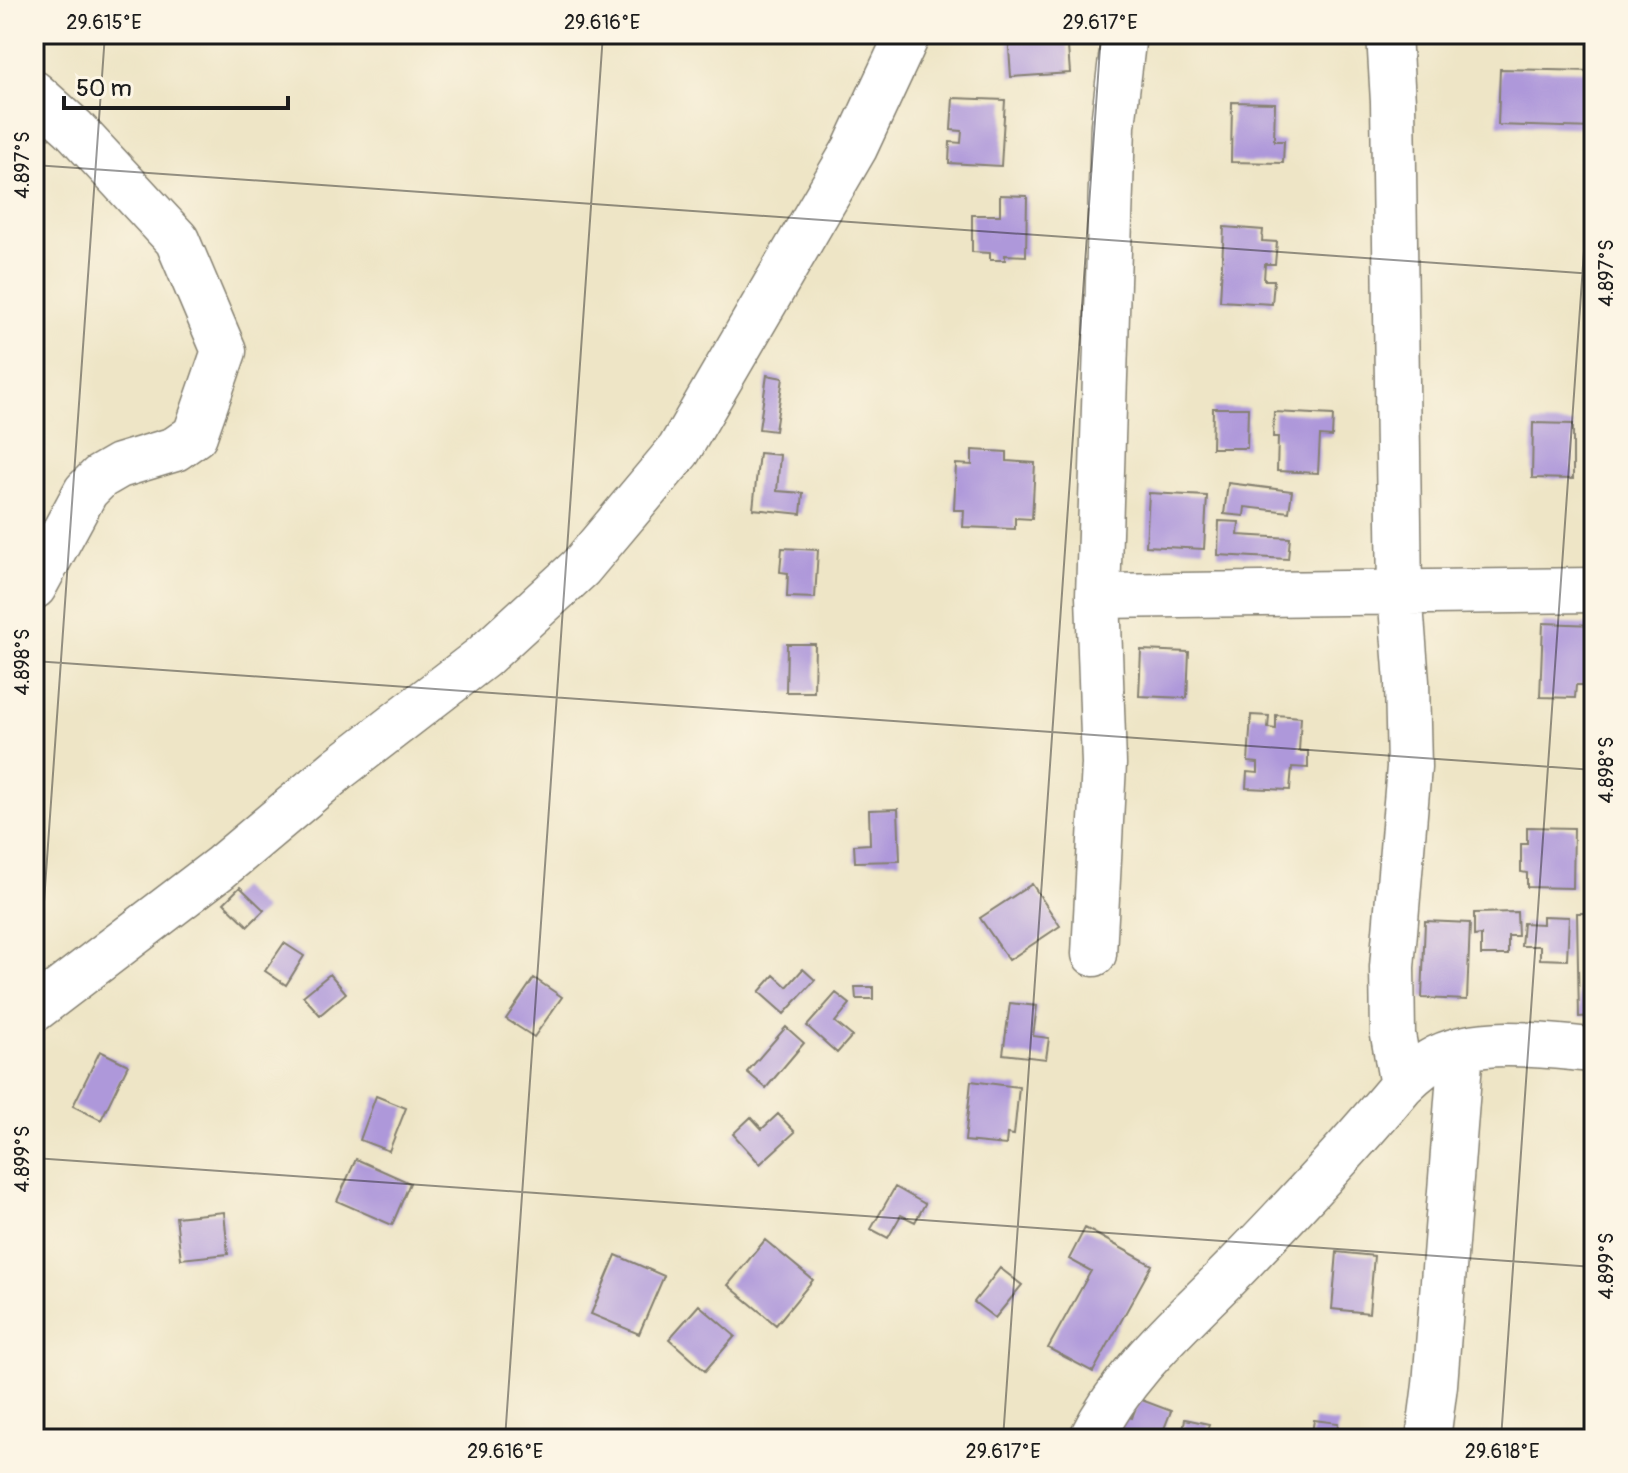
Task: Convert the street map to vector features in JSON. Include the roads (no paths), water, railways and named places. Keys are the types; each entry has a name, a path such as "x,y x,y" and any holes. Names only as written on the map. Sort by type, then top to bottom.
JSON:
{"street":[{"path":"34,1010 220,868 338,769 483,657 580,568 679,450 855,148 908,34"},
{"path":"1094,954 1104,764 1098,596 1113,125 1124,34"},
{"path":"1389,34 1393,102 1400,592 1409,767 1392,967 1393,1035 1402,1085"},
{"path":"34,93 73,128 177,240 224,351 195,435 175,449 119,466 100,477 86,491 34,587"},
{"path":"1098,596 1594,590"},
{"path":"1091,1439 1103,1415 1147,1355 1243,1260 1402,1085 1427,1063 1461,1049 1512,1044 1594,1050"},
{"path":"1428,1439 1435,1385 1461,1049"}]}
